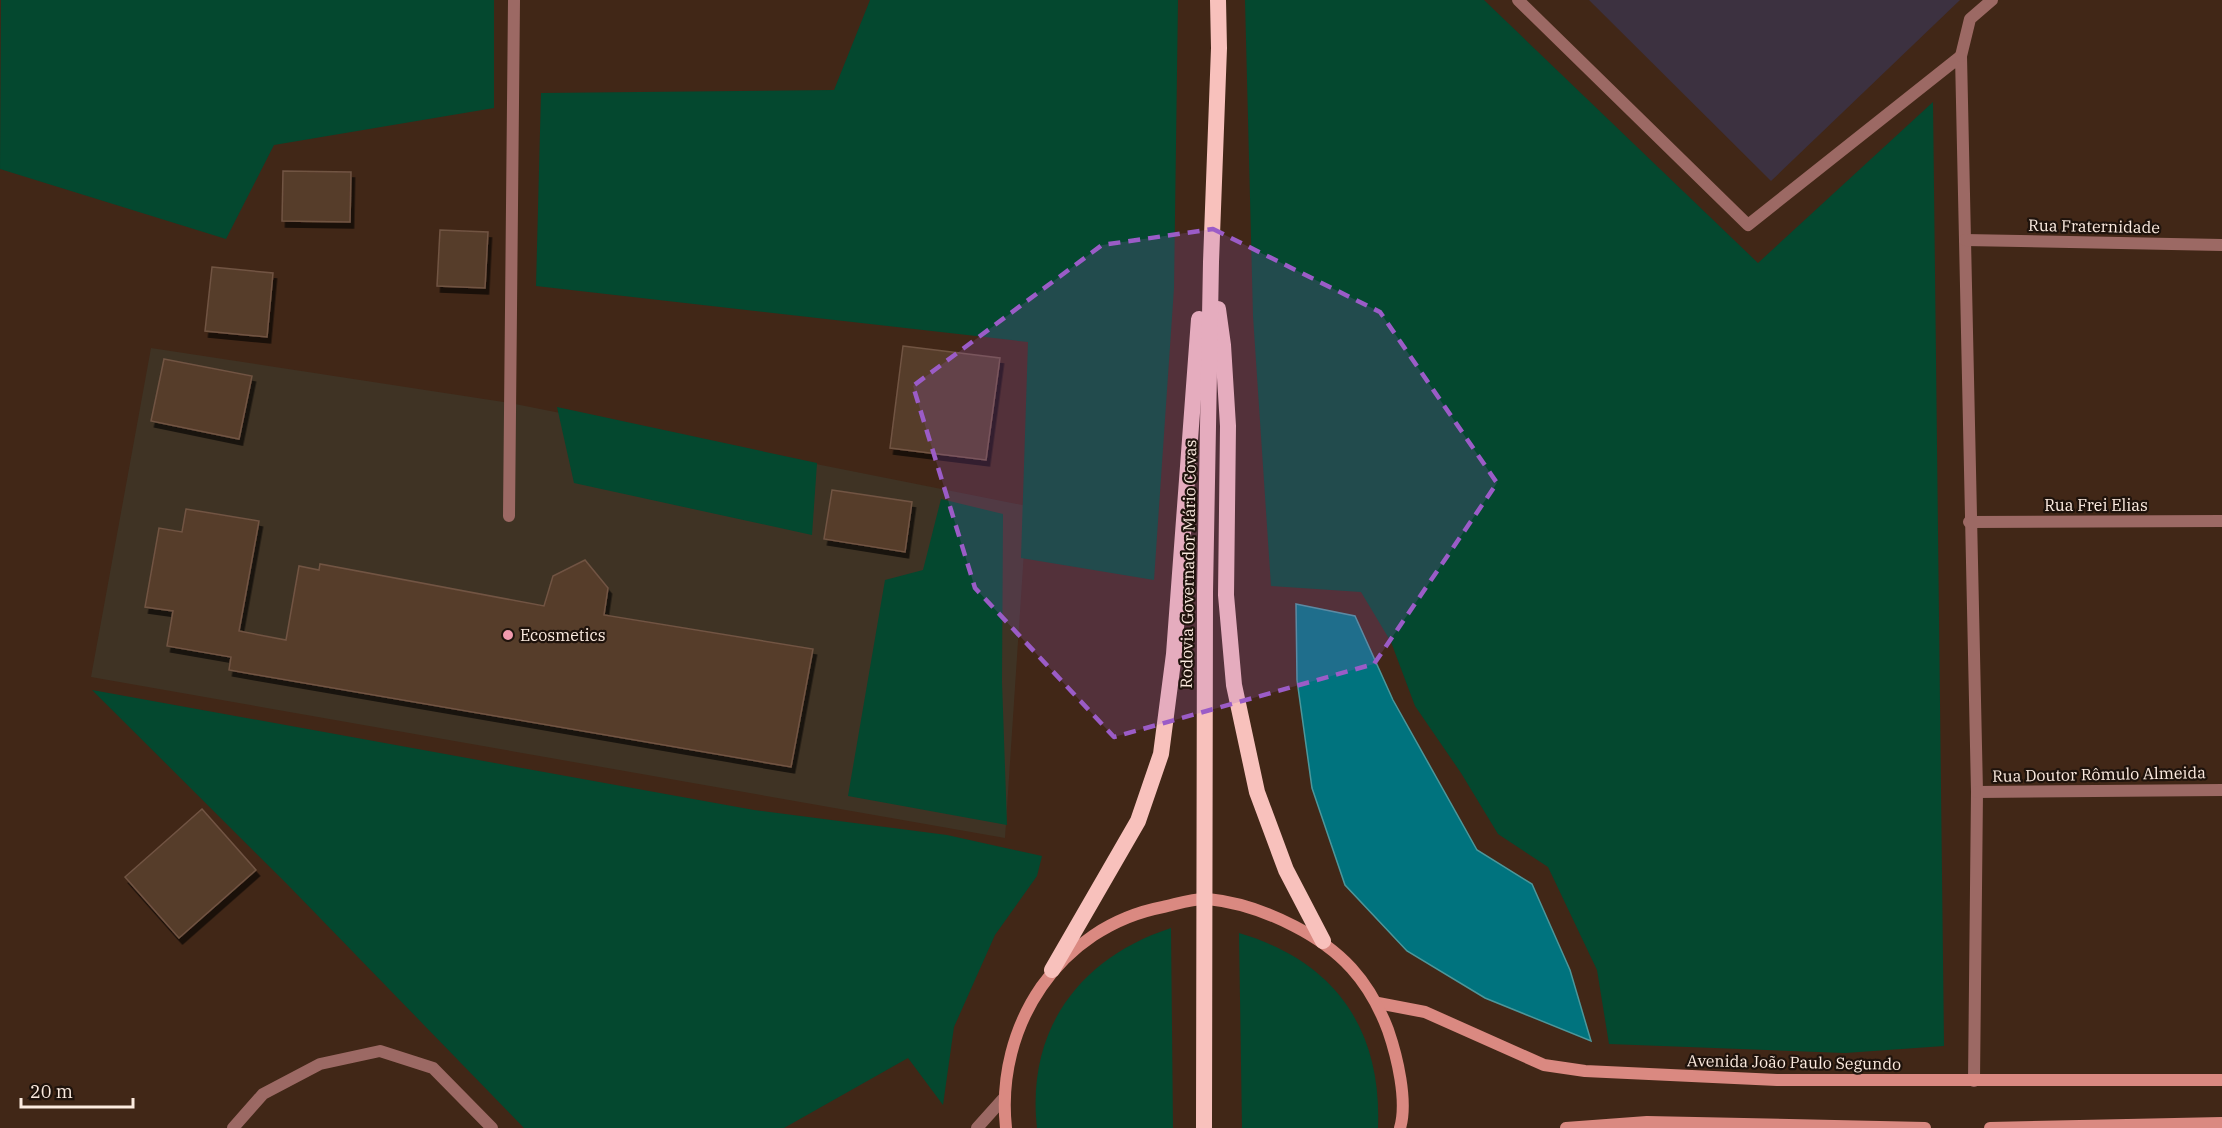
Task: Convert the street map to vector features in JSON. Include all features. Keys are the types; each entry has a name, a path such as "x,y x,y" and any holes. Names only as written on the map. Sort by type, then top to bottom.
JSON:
{"highway":[{"name":"Rodovia Governador Mário Covas","path":"1204,1128 1205,592 1211,262 1219,48 1218,0"},
{"path":"1211,262 1223,345 1228,426 1226,595 1234,685 1257,792 1286,870 1323,941"},
{"path":"1052,970 1138,820 1161,754 1174,654 1200,307 1211,262"}],"main road":[{"path":"1005,1128 1002,1099 1009,1053 1026,1009 1052,970 1095,933 1146,910 1206,899 1265,911 1323,941 1354,969 1378,1003 1399,1061 1400,1128"},
{"name":"Avenida João Paulo Segundo","path":"1378,1003 1425,1012 1544,1065 1585,1071 1778,1080 2222,1080"},
{"path":"1566,1128 1647,1122 1925,1128"},
{"path":"1990,1128 2222,1123"}],"street":[{"path":"509,516 514,0"},
{"path":"1518,0 1748,225 1961,56"},
{"path":"1974,1081 1977,792 1969,522 1961,56 1970,19 1992,0"},
{"name":"Rua Fraternidade","path":"1965,240 2222,245"},
{"name":"Rua Frei Elias","path":"1969,522 2222,521"},
{"name":"Rua Doutor Rômulo Almeida","path":"1977,792 2222,790"},
{"path":"233,1128 263,1094 320,1064 380,1051 434,1068 492,1128"},
{"path":"977,1128 1002,1099"}],"highlighted area":[{"path":"1213,229 1380,312 1497,483 1374,664 1114,737 975,588 913,386 1102,245"}],"shaded area":[{"path":"1589,0 1960,0 1771,181"},
{"path":"151,348 510,403 1027,506 1005,838 91,677"}],"green space":[{"path":"1,0 494,0 494,108 274,145 226,239 0,169"},
{"path":"870,0 1178,0 1174,288 1154,580 1021,558 1028,342 536,286 541,93 834,90"},
{"path":"1245,0 1484,0 1758,263 1933,102 1944,1046 1845,1053 1609,1044 1597,970 1548,867 1498,834 1461,773 1415,706 1391,642 1361,592 1271,586 1253,316"},
{"path":"557,407 817,463 812,535 574,483"},
{"path":"941,499 1003,514 1002,682 1007,825 848,796 885,580 923,570"},
{"path":"92,690 754,810 947,835 1042,856 1037,876 995,935 954,1027 943,1105 908,1058 784,1128 524,1128 286,883"},
{"path":"1171,928 1173,1128 1037,1128 1036,1092 1040,1060 1050,1030 1065,1002 1085,979 1110,958 1138,941"},
{"path":"1239,933 1272,945 1301,961 1326,981 1346,1004 1361,1030 1371,1059 1377,1092 1378,1128 1242,1128"}],"water":[{"path":"1296,604 1355,616 1393,700 1477,850 1532,884 1570,970 1591,1041 1485,998 1407,951 1345,885 1312,788 1297,680"}],"building":[{"path":"283,171 351,172 350,222 282,221"},
{"path":"440,230 488,232 485,288 437,286"},
{"path":"212,267 273,273 267,337 205,331"},
{"path":"903,346 1000,358 986,460 890,448"},
{"path":"164,359 252,376 239,439 151,421"},
{"path":"832,490 912,502 905,552 824,539"},
{"name":"Ecosmetics","path":"186,509 259,521 239,631 286,640 299,566 319,570 320,564 544,606 553,576 585,560 608,588 604,615 813,649 791,767 229,670 231,657 167,646 173,611 145,607 159,528 182,532"},
{"path":"202,809 256,870 179,938 125,877"}],"place":[{"name":"Ecosmetics","path":"508,635"}]}
